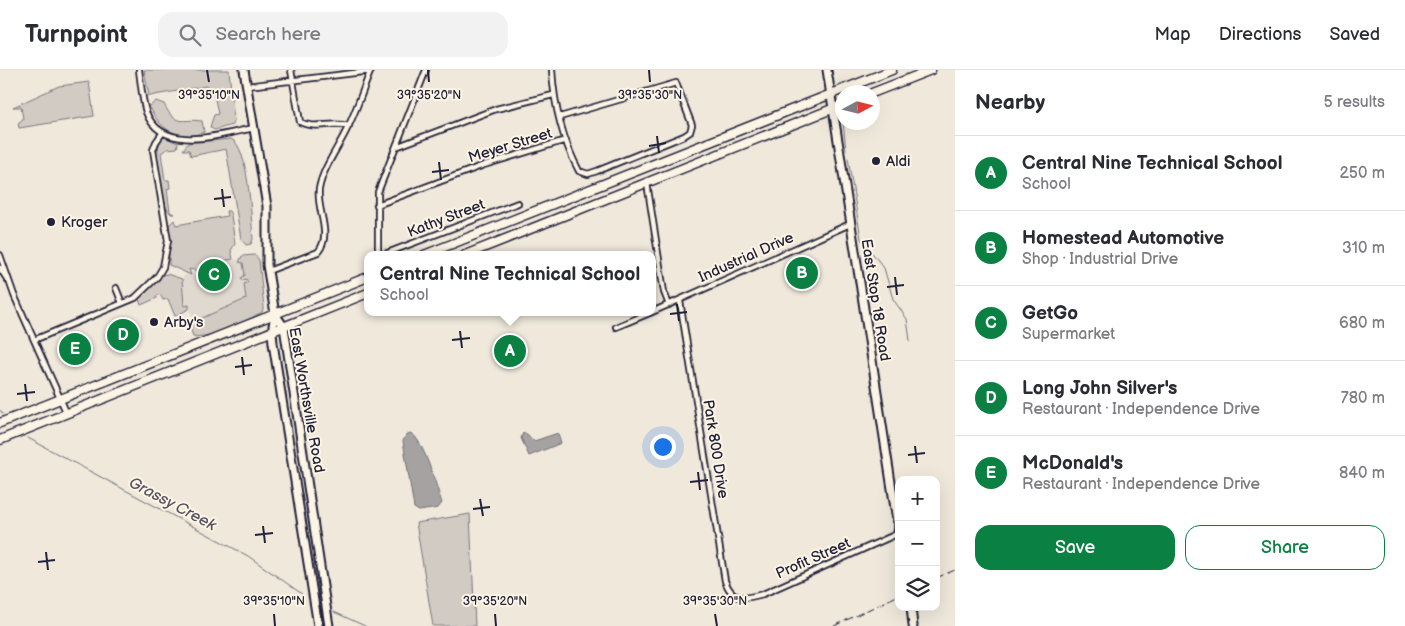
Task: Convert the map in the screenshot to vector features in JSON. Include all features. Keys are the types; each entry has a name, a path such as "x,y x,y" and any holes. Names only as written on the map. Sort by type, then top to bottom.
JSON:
{"main road":[{"path":"244,70 267,206 268,271 275,314"},
{"name":"East Stop 18 Road","path":"827,70 897,521"},
{"path":"434,251 892,70"},
{"path":"880,90 931,70"},
{"path":"475,251 833,109"},
{"path":"1,422 364,280"},
{"path":"0,440 364,295"},
{"name":"East Worthsville Road","path":"275,314 284,327 329,626"},
{"name":"East Worthsville Road","path":"275,314 272,332 318,626"},
{"path":"911,611 913,626"}],"street":[{"path":"139,70 147,113 154,124 163,132 181,138 199,138 254,128"},
{"path":"291,70 300,122 308,126 335,122 349,126"},
{"path":"247,86 371,70 349,126 322,178 319,191 325,237 324,245 318,252 268,271"},
{"path":"380,251 377,205 382,181 427,70"},
{"path":"552,70 553,95 566,140"},
{"name":"Meyer Street","path":"377,205 484,165 566,140 579,171 588,174 684,136 690,132 692,125 676,83 560,117"},
{"path":"396,147 496,109 553,95"},
{"path":"34,340 135,298 151,284 163,267 167,253 167,232 153,150 163,132"},
{"path":"647,183 664,292 669,305"},
{"name":"Kathy Street","path":"391,251 518,203"},
{"name":"Industrial Drive","path":"656,310 850,224"},
{"path":"0,255 9,282 67,414"},
{"path":"0,268 9,282"},
{"path":"116,288 122,303"},
{"name":"Park 800 Drive","path":"680,301 725,581 729,592 737,596"},
{"name":"Industrial Drive","path":"616,327 642,316"},
{"name":"Profit Street","path":"737,596 748,598 763,594 895,535"}],"shaded area":[{"path":"144,70 229,70 234,121 232,125 214,130 210,127 214,115 218,114 213,89 206,86 149,96"},
{"path":"89,82 94,116 19,128 18,123 23,119 21,107 13,107 59,86"},
{"path":"156,101 164,104 176,119 202,121 204,132 195,135 179,134 164,127 153,114 150,106"},
{"path":"164,137 178,143 177,148 167,149 161,153 165,180 169,180 170,188 167,189 170,212 174,214 171,214 166,208 160,181 158,150 160,142"},
{"path":"231,139 237,144 242,155 248,184 253,239 251,244 246,245 241,239 226,149 191,156 189,150 183,150 188,143"},
{"path":"226,211 229,211 231,215 235,244 231,250 233,259 199,271 189,269 191,275 169,265 169,225 174,220 176,225 227,216"},
{"path":"255,255 259,260 264,307 262,312 218,332 193,336 190,328 195,321 246,299 244,284 248,282 246,279 243,280 241,278 245,275 243,263 239,262 242,256"},
{"path":"233,259 243,262 245,276 243,280 246,279 248,283 244,284 246,299 195,321 188,305 184,306 182,279 187,273 197,275 201,269"},
{"path":"167,274 182,279 184,306 189,305 189,309 175,316 168,299 163,300 160,294 156,296 157,298 141,305 139,299 162,275"},
{"path":"410,433 415,436 429,464 442,503 438,508 419,511 414,508 403,441 406,435"},
{"path":"523,433 527,434 534,441 558,433 561,443 529,456 521,438"},
{"path":"470,514 475,626 433,626 416,523"}],"waterway":[{"path":"844,130 846,150"},
{"path":"848,158 861,239 884,268 893,299 907,319 910,341"},
{"name":"Grassy Creek","path":"0,410 3,414"},
{"name":"Grassy Creek","path":"28,438 248,556 302,594"},
{"name":"Grassy Creek","path":"334,612 365,626"}],"railway":[{"path":"940,576 955,570"},
{"path":"834,626 895,597"}],"place":[{"name":"Aldi","path":"876,161"},
{"name":"Kroger","path":"51,222"},
{"name":"Homestead Automotive","path":"802,273"},
{"name":"GetGo","path":"214,275"},
{"name":"Arby's","path":"154,322"},
{"name":"Long John Silver's","path":"123,335"},
{"name":"McDonald's","path":"75,349"},
{"name":"Central Nine Technical School","path":"510,351"}]}
